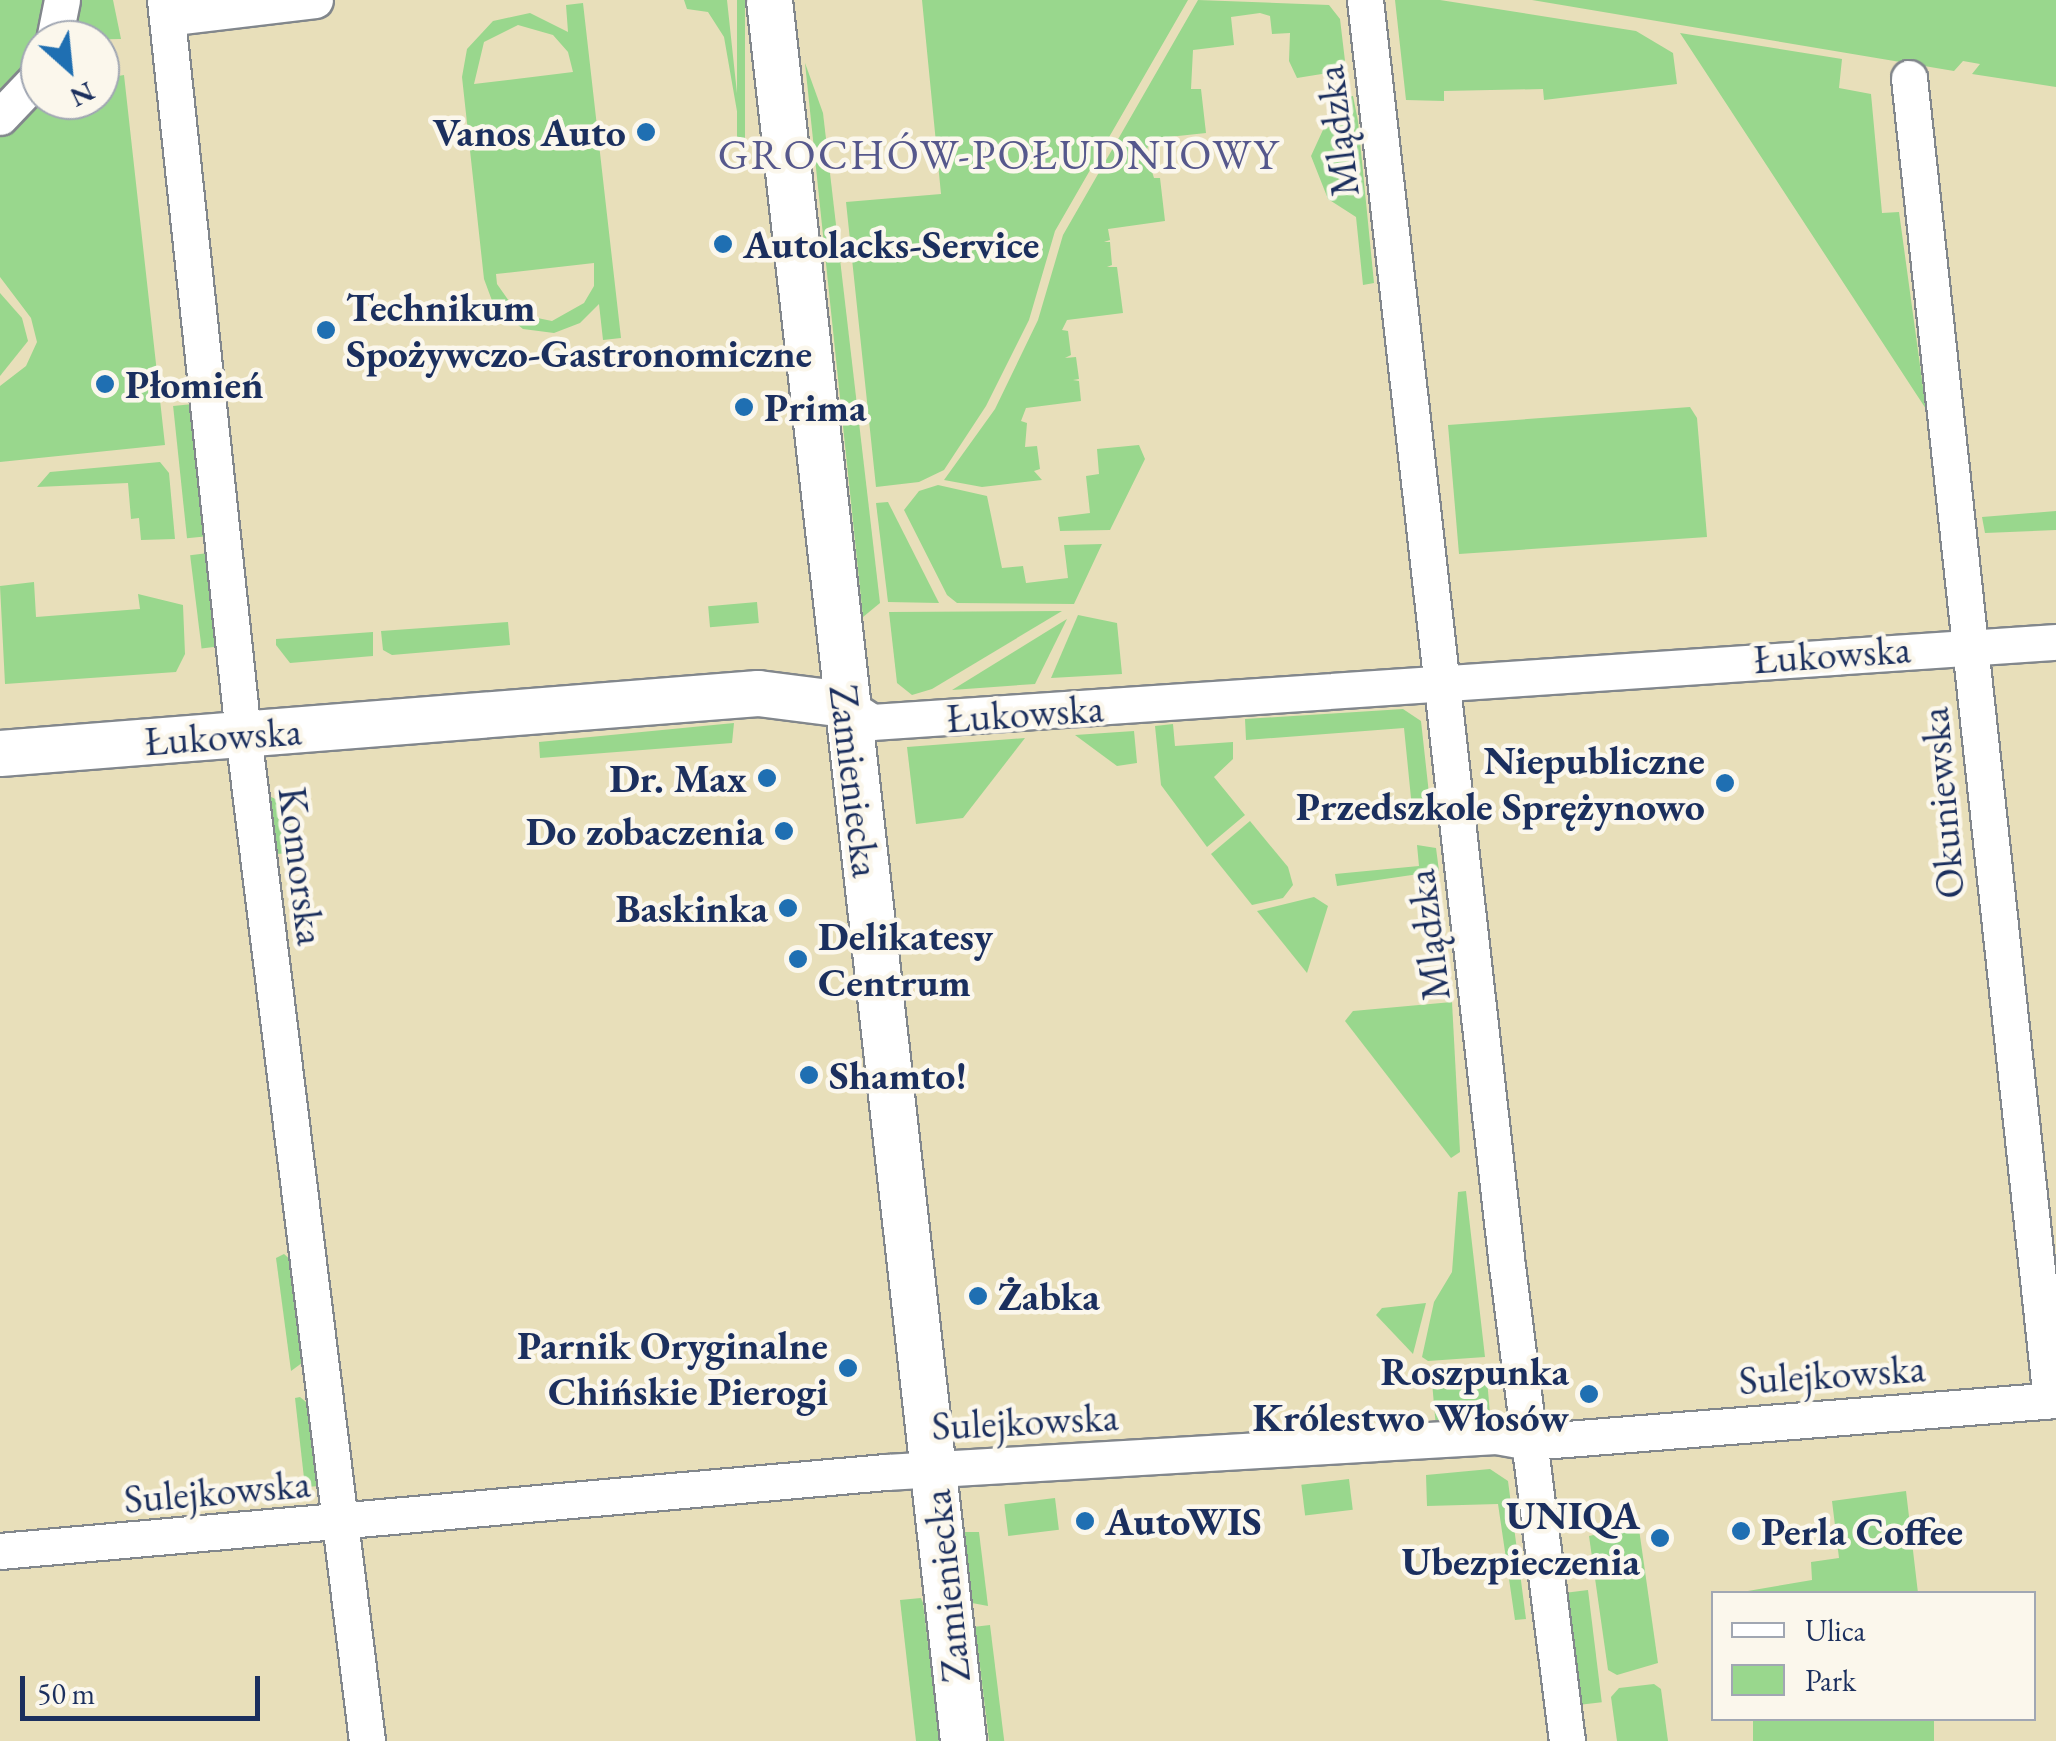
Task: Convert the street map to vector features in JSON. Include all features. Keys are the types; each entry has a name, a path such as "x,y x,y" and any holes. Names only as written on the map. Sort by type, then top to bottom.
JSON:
{"street":[{"path":"166,9 314,0"},
{"name":"Zamieniecka","path":"769,0 844,704 963,1741"},
{"name":"Mlądzka","path":"1365,0 1528,1442 1568,1741"},
{"name":"Komorska","path":"166,9 243,734 367,1741"},
{"name":"Okuniewska","path":"1909,78 2054,1400"},
{"path":"0,117 20,96"},
{"name":"Łukowska","path":"0,753 758,693 844,704 872,722 2056,642"},
{"name":"Sulejkowska","path":"0,1551 934,1469 1496,1436 1528,1442 2054,1400"}],"green space":[{"path":"0,0 52,0 48,20 20,20 20,80 0,104"},
{"path":"74,0 113,0 117,20 70,20"},
{"path":"684,0 727,0 742,140 724,37 708,12 687,9"},
{"path":"737,0 745,0 745,146 737,146"},
{"path":"922,0 1188,0 1055,231 1029,320 986,406 944,470 919,482 876,487 846,202 941,194"},
{"path":"1198,0 1329,5 1340,19 1345,61 1334,72 1297,78 1289,61 1290,33 1272,34 1270,16 1260,13 1231,17 1234,45 1193,50 1191,89 1201,89 1206,133 1150,139 1146,153 1154,178 1160,178 1165,221 1108,229 1110,240 1104,242 1110,242 1112,265 1107,267 1117,267 1123,313 1067,320 1062,330 1068,331 1071,355 1065,358 1076,357 1079,379 1073,380 1079,381 1081,401 1026,408 1021,421 1027,423 1025,447 1037,446 1040,469 1034,471 1042,480 982,487 944,480 995,409 1038,320 1063,235"},
{"path":"1395,0 1440,0 1636,31 1673,53 1677,84 1544,100 1543,89 1444,91 1444,101 1406,100"},
{"path":"1532,0 2056,0 2056,87 1972,74 1980,64 1963,61 1954,71"},
{"path":"583,3 621,338 603,340 599,304 580,323 554,333 523,329 494,306 484,279 462,77 467,49 493,21 530,13 568,32 566,5","holes":["518,25 553,35 568,52 573,72 474,84 484,42","594,263 594,286 584,303 552,321 518,314 497,284 496,274"]},
{"path":"1680,33 1842,59 1839,88 1871,94 1882,213 1899,212 1926,409"},
{"path":"805,63 823,113 880,603 863,617"},
{"path":"124,75 165,445 0,462 0,386 26,366 37,342 31,318 0,277 0,130 20,115 20,120 120,120 120,76"},
{"path":"1346,96 1353,96 1358,121 1374,283 1363,285 1356,217 1328,199 1311,156 1333,108"},
{"path":"0,293 22,318 28,341 0,376"},
{"path":"193,404 207,536 187,538 173,406"},
{"path":"1690,407 1697,418 1707,537 1459,554 1448,425"},
{"path":"1139,445 1145,459 1110,530 1060,531 1058,517 1090,513 1086,476 1099,474 1097,449"},
{"path":"160,462 169,473 175,539 141,540 139,518 131,519 128,483 37,487 50,472"},
{"path":"938,485 987,496 1002,568 1023,566 1026,583 1068,578 1064,545 1102,544 1074,604 957,603 947,595 904,510 919,491"},
{"path":"888,502 939,603 888,602 876,503"},
{"path":"2056,511 2056,530 1985,533 1982,517"},
{"path":"208,553 219,646 202,648 190,555"},
{"path":"34,582 36,617 140,609 138,594 183,605 185,654 176,672 5,684 0,586"},
{"path":"757,602 759,623 710,627 708,606"},
{"path":"1062,611 932,689 912,695 897,683 889,612"},
{"path":"1078,615 1117,623 1122,674 1051,678"},
{"path":"1067,619 1035,684 952,690"},
{"path":"508,622 510,645 392,655 383,650 381,631"},
{"path":"373,632 373,656 290,663 276,645 276,639"},
{"path":"1403,709 1421,721 1431,812 1422,817 1413,818 1404,728 1246,740 1245,719"},
{"path":"734,723 732,743 540,758 539,742"},
{"path":"1173,724 1175,746 1233,742 1233,759 1214,777 1245,815 1207,847 1161,785 1155,726"},
{"path":"1134,731 1137,763 1117,766 1075,735"},
{"path":"1025,738 963,818 916,824 907,747"},
{"path":"267,795 288,805 294,853 275,854"},
{"path":"1250,821 1288,867 1293,885 1283,898 1252,905 1211,854"},
{"path":"1417,845 1436,848 1439,871 1337,886 1335,874 1419,866"},
{"path":"1314,897 1328,906 1307,973 1257,911"},
{"path":"1452,1002 1460,1152 1451,1158 1345,1021 1353,1011"},
{"path":"1466,1191 1485,1357 1428,1361 1422,1357 1434,1302 1452,1272 1458,1192"},
{"path":"284,1254 294,1263 306,1360 291,1371 276,1258"},
{"path":"1426,1303 1413,1354 1376,1315 1382,1308"},
{"path":"1486,1368 1490,1416 1435,1421 1431,1373"},
{"path":"300,1397 312,1407 321,1486 305,1487 295,1398"},
{"path":"1490,1469 1508,1481 1526,1619 1515,1620 1498,1504 1427,1506 1426,1475"},
{"path":"1349,1479 1353,1510 1305,1516 1301,1485"},
{"path":"1906,1491 1918,1591 1748,1591 1812,1580 1811,1562 1839,1558 1832,1501"},
{"path":"1055,1498 1059,1530 1008,1536 1004,1504"},
{"path":"1632,1526 1639,1529 1658,1663 1617,1675 1608,1670 1589,1536"},
{"path":"962,1532 979,1532 988,1606 972,1603"},
{"path":"1588,1590 1602,1702 1578,1705 1564,1593"},
{"path":"921,1598 940,1741 916,1741 900,1600"},
{"path":"990,1625 1004,1741 989,1741 975,1627"},
{"path":"1654,1684 1661,1689 1668,1741 1617,1741 1611,1697 1619,1688"},
{"path":"1753,1721 1934,1721 1934,1741 1753,1741"}],"place":[{"name":"Vanos Auto","path":"646,132"},
{"name":"Autolacks-Service","path":"723,244"},
{"name":"Technikum Spożywczo-Gastronomiczne","path":"326,330"},
{"name":"Płomień","path":"105,384"},
{"name":"Prima","path":"744,407"},
{"name":"Dr. Max","path":"767,778"},
{"name":"Niepubliczne Przedszkole Sprężynowo","path":"1725,783"},
{"name":"Do zobaczenia","path":"784,831"},
{"name":"Baskinka","path":"788,908"},
{"name":"Delikatesy Centrum","path":"798,959"},
{"name":"Shamto!","path":"809,1075"},
{"name":"Żabka","path":"978,1296"},
{"name":"Parnik Oryginalne Chińskie Pierogi","path":"848,1368"},
{"name":"Roszpunka Królestwo Włosów","path":"1589,1394"},
{"name":"AutoWIS","path":"1085,1521"},
{"name":"Perla Coffee","path":"1741,1531"},
{"name":"UNIQA Ubezpieczenia","path":"1660,1538"}],"district":[{"name":"GROCHÓW-POŁUDNIOWY","path":"999,155"}]}
